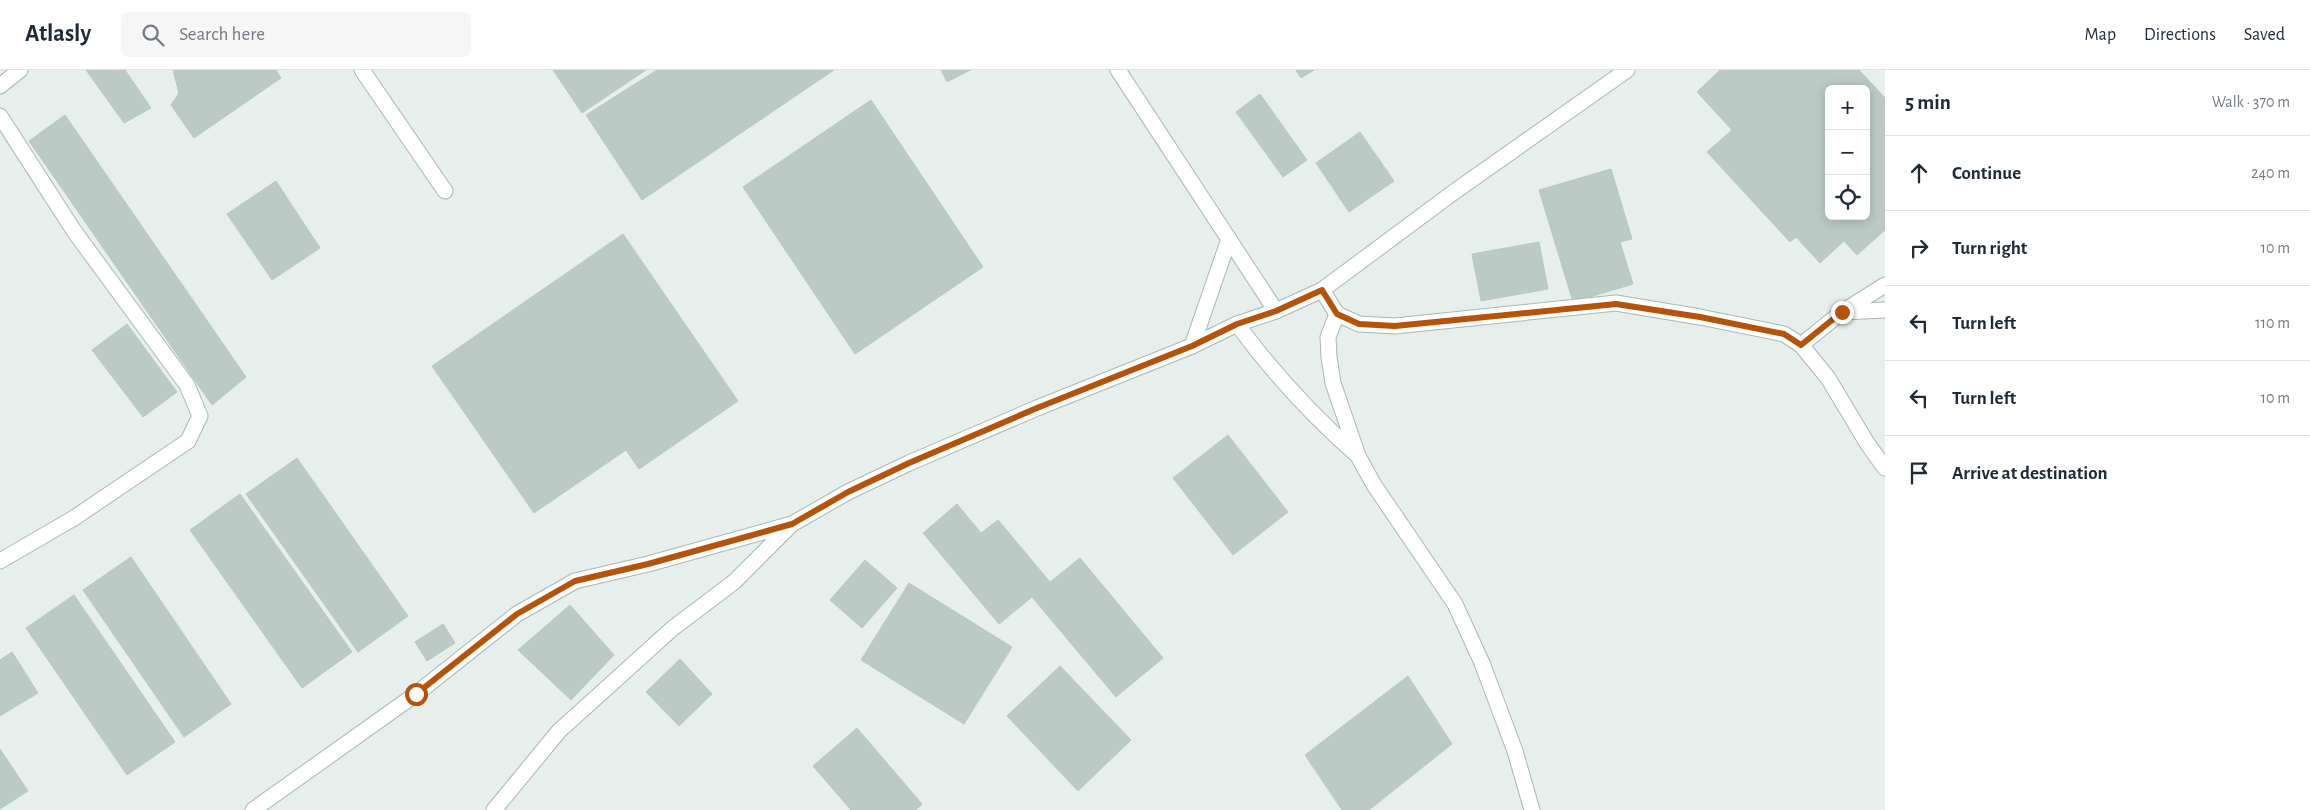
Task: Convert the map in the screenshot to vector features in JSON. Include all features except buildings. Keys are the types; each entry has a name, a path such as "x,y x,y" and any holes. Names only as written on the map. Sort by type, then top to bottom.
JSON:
{"street":[{"path":"0,86 20,70"},
{"path":"362,70 446,191"},
{"path":"1118,70 1276,311"},
{"path":"253,810 416,694 517,614 575,581 648,564 792,524 848,492 909,463 1037,408 1192,346 1237,324 1276,311 1322,290 1454,192 1627,70"},
{"path":"0,116 74,231 186,385 200,416 188,441 74,518 0,561"},
{"path":"1192,346 1229,239"},
{"path":"1801,345 1842,312 1885,285"},
{"path":"1322,290 1337,314 1359,324 1395,326 1616,304 1700,317 1784,334 1801,345 1828,378 1867,443 1885,468"},
{"path":"1842,312 1885,310"},
{"path":"1337,314 1328,337 1329,357 1333,383 1358,456 1374,486 1455,604 1482,663 1515,751 1532,810"},
{"path":"1237,324 1261,358 1333,433 1358,456"},
{"path":"494,810 559,731 673,628 734,582 792,524"}],"route":[{"path":"416,694 517,614 575,581 648,564 792,524 848,492 909,463 1037,408 1192,346 1237,324 1276,311 1322,290 1337,314 1359,324 1395,326 1476,316 1616,304 1700,317 1784,334 1801,345 1842,312"}]}
